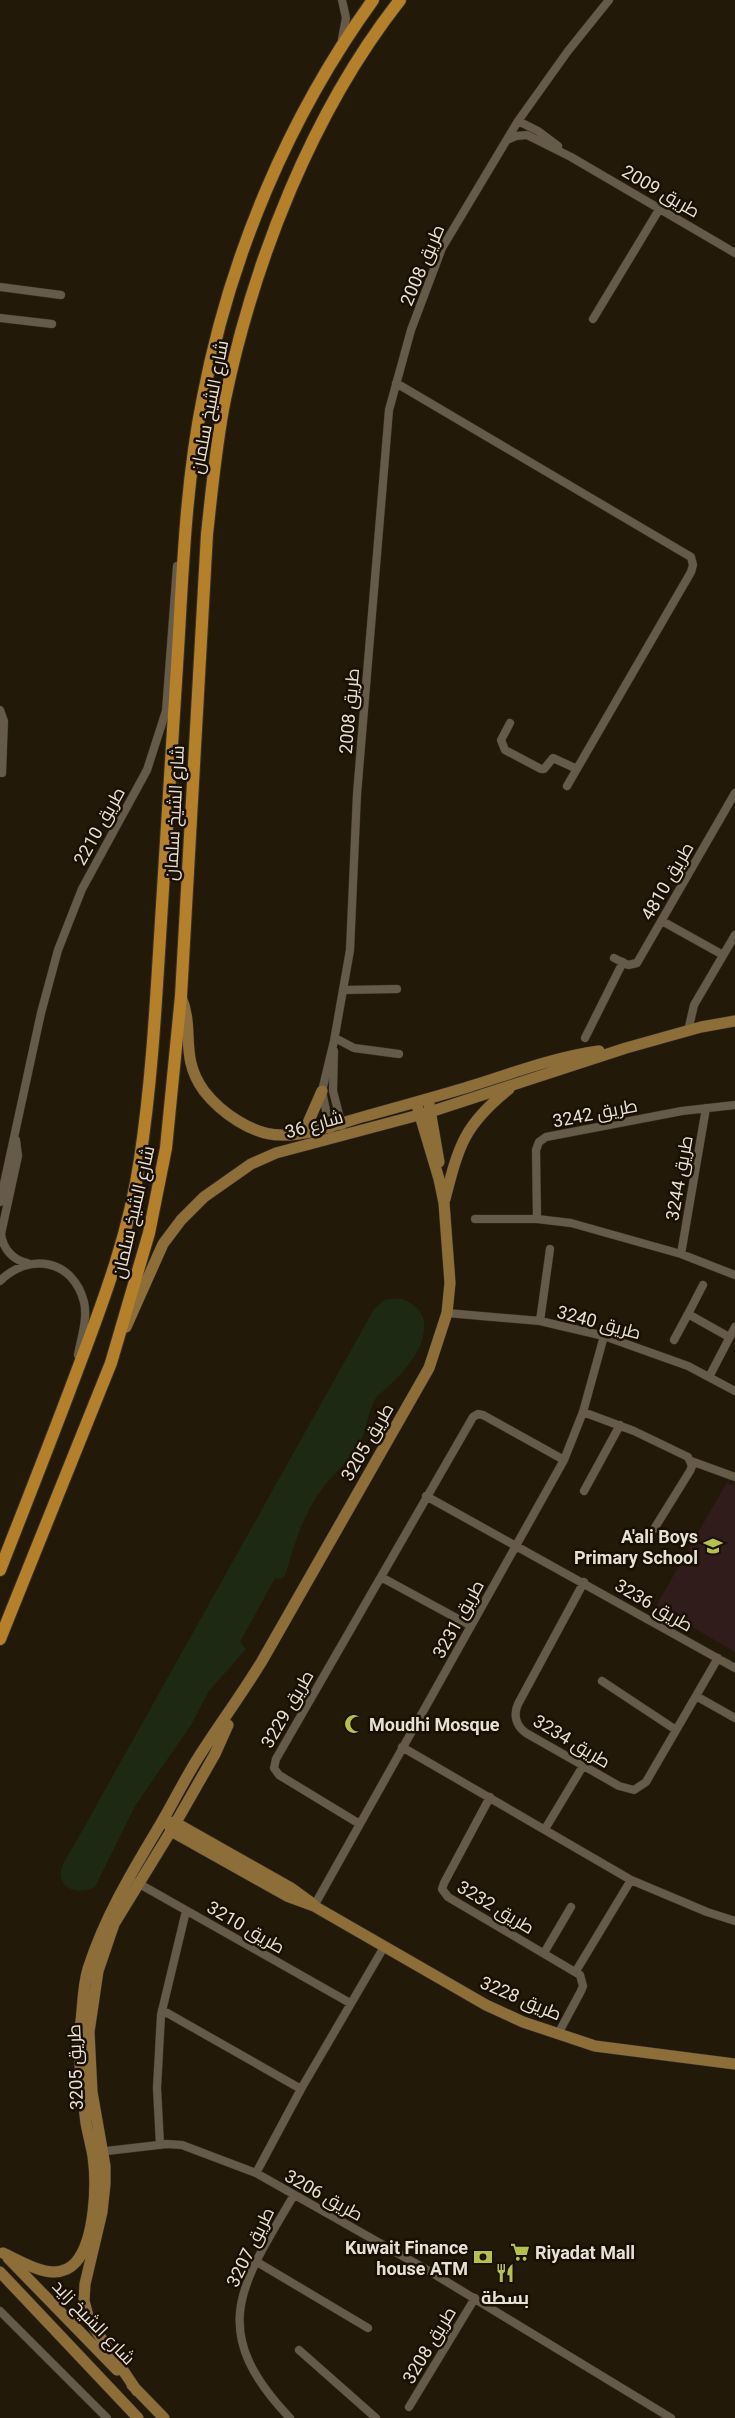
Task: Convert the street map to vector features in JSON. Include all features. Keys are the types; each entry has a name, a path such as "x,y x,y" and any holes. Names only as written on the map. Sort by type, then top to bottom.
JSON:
{"main road":[{"name":"شارع الشيخ سلمان","path":"0,1570 71,1387 120,1247 139,1165 148,1101 185,528 190,474 203,394 213,350 233,281 271,181 310,100 373,0"},
{"name":"شارع الشيخ سلمان","path":"0,1639 111,1363 149,1233 166,1148 181,996 207,534 214,465 225,399 241,334 260,270 284,208 311,147 342,88 380,26 400,0"}],"street":[{"path":"333,61 344,32 346,18 342,0"},
{"path":"506,140 568,51 609,0"},
{"name":"طريق 2009","path":"518,121 538,131 571,157"},
{"name":"طريق 2009","path":"506,140 516,136 526,136 571,157 735,253"},
{"name":"طريق 2008","path":"330,1132 322,1091 344,990 350,950 357,794 389,410 411,330 442,248 506,140"},
{"path":"593,319 660,208"},
{"path":"0,287 60,295"},
{"path":"0,318 52,324"},
{"path":"396,383 688,553 691,557 693,564 691,572 567,786"},
{"name":"طريق 2210","path":"0,1202 49,981 69,919 97,859 147,770 162,726 166,711 176,576 185,528"},
{"path":"0,710 4,721 2,773"},
{"path":"510,723 501,740 506,750 541,769 553,758 557,758 577,769"},
{"name":"طريق 4810","path":"623,962 632,965 637,963 735,793"},
{"path":"662,921 723,956"},
{"path":"688,1031 694,1005 735,934"},
{"path":"585,1038 623,962 614,958"},
{"path":"344,990 397,989"},
{"name":"شارع 36","path":"181,996 186,1009 190,1060 198,1081 212,1100 239,1120 261,1132 283,1135 304,1132 330,1132"},
{"name":"شارع 36","path":"342,1128 425,1113 626,1048 735,1020"},
{"path":"334,1040 354,1048 399,1054"},
{"name":"طريق 2008","path":"334,1040 333,1091 342,1128"},
{"name":"شارع 36","path":"111,1363 164,1244 181,1220 204,1197 251,1164 330,1132 546,1062 585,1053 626,1048"},
{"path":"444,1203 457,1153 464,1137 483,1113 516,1084"},
{"path":"304,1132 322,1091"},
{"name":"طريق 3205","path":"2,2251 38,2270 56,2272 76,2262 89,2232 93,2210 97,2152 89,2032 98,1971 114,1924 157,1830 198,1759 238,1700 429,1368 447,1313 450,1283 444,1203 422,1101"},
{"name":"طريق 3242","path":"537,1219 536,1150 539,1142 546,1138 706,1108 735,1105"},
{"name":"طريق 3244","path":"681,1254 706,1108"},
{"name":"طريق 2210","path":"15,1136 18,1156 1,1234 9,1253 18,1260 28,1263 40,1262 64,1270 81,1293 85,1321 71,1387"},
{"path":"475,1219 537,1219 571,1223 681,1254 735,1275"},
{"path":"540,1321 550,1249"},
{"path":"0,1281 16,1268 28,1263"},
{"path":"674,1340 703,1285"},
{"name":"طريق 3240","path":"447,1313 540,1321 604,1336 667,1358 709,1376 735,1391"},
{"path":"688,1314 729,1337"},
{"path":"709,1376 735,1327"},
{"name":"طريق 3231","path":"314,1906 358,1823 564,1460 583,1412 604,1336"},
{"path":"583,1412 620,1425 684,1454 691,1461 735,1476"},
{"name":"طريق 3229","path":"358,1823 279,1775 274,1764 426,1496 472,1417 478,1414 564,1460"},
{"path":"584,1491 620,1425"},
{"path":"654,1529 690,1471 691,1461"},
{"name":"طريق 3236","path":"426,1496 584,1582 735,1668"},
{"path":"381,1577 471,1626"},
{"name":"طريق 3234","path":"584,1582 518,1704 515,1715 519,1726 526,1733 583,1766 624,1789 638,1788 646,1782 718,1658"},
{"path":"602,1681 676,1730"},
{"path":"696,1696 735,1718"},
{"name":"طريق 3205","path":"133,1880 172,1825 215,1754 238,1700"},
{"path":"402,1747 632,1880 735,1922"},
{"path":"545,1829 583,1766"},
{"path":"157,1830 172,1825 179,1792"},
{"name":"طريق 3232","path":"490,1797 444,1883 443,1892 576,1971"},
{"name":"طريق 3228","path":"172,1825 286,1896 314,1906 486,2005 523,2022 595,2046 735,2064"},
{"name":"طريق 3210","path":"133,1880 350,2003"},
{"path":"558,2034 581,1991 582,1980 576,1971 632,1880"},
{"path":"544,1952 571,1907"},
{"path":"160,2145 157,2088 162,2010 186,1910"},
{"path":"256,2173 301,2089 384,1947"},
{"path":"162,2010 301,2089"},
{"name":"طريق 3206","path":"97,2152 160,2145 182,2145 200,2150 256,2173 475,2298 671,2418"},
{"name":"طريق 3205","path":"97,2152 105,2175 102,2212 85,2284 84,2301 88,2316 137,2391"},
{"name":"طريق 3207","path":"290,2418 258,2378 246,2356 239,2335 239,2306 245,2285 294,2195"},
{"name":"شارع الشيخ زايد","path":"2,2251 164,2418"},
{"path":"257,2262 368,2328"},
{"name":"شارع الشيخ زايد","path":"0,2272 138,2418"},
{"name":"طريق 3208","path":"409,2408 475,2298"},
{"path":"0,2312 107,2418"},
{"path":"300,2350 376,2418"}],"shaded area":[{"name":"A'ali Boys Primary School","path":"727,1482 735,1486 735,1652 656,1606"}],"green space":[{"path":"396,1298 418,1308 423,1318 423,1339 412,1361 376,1398 357,1448 315,1499 300,1531 285,1576 280,1579 275,1578 240,1642 246,1649 209,1691 191,1725 135,1806 95,1887 79,1891 68,1888 62,1879 62,1866 374,1309 384,1300"}],"place":[{"name":"A'ali Boys Primary School","path":"713,1546"},
{"name":"Moudhi Mosque","path":"354,1724"},
{"name":"Riyadat Mall","path":"520,2252"},
{"name":"Kuwait Finance house ATM","path":"483,2257"},
{"name":"بسطة","path":"505,2273"}]}
